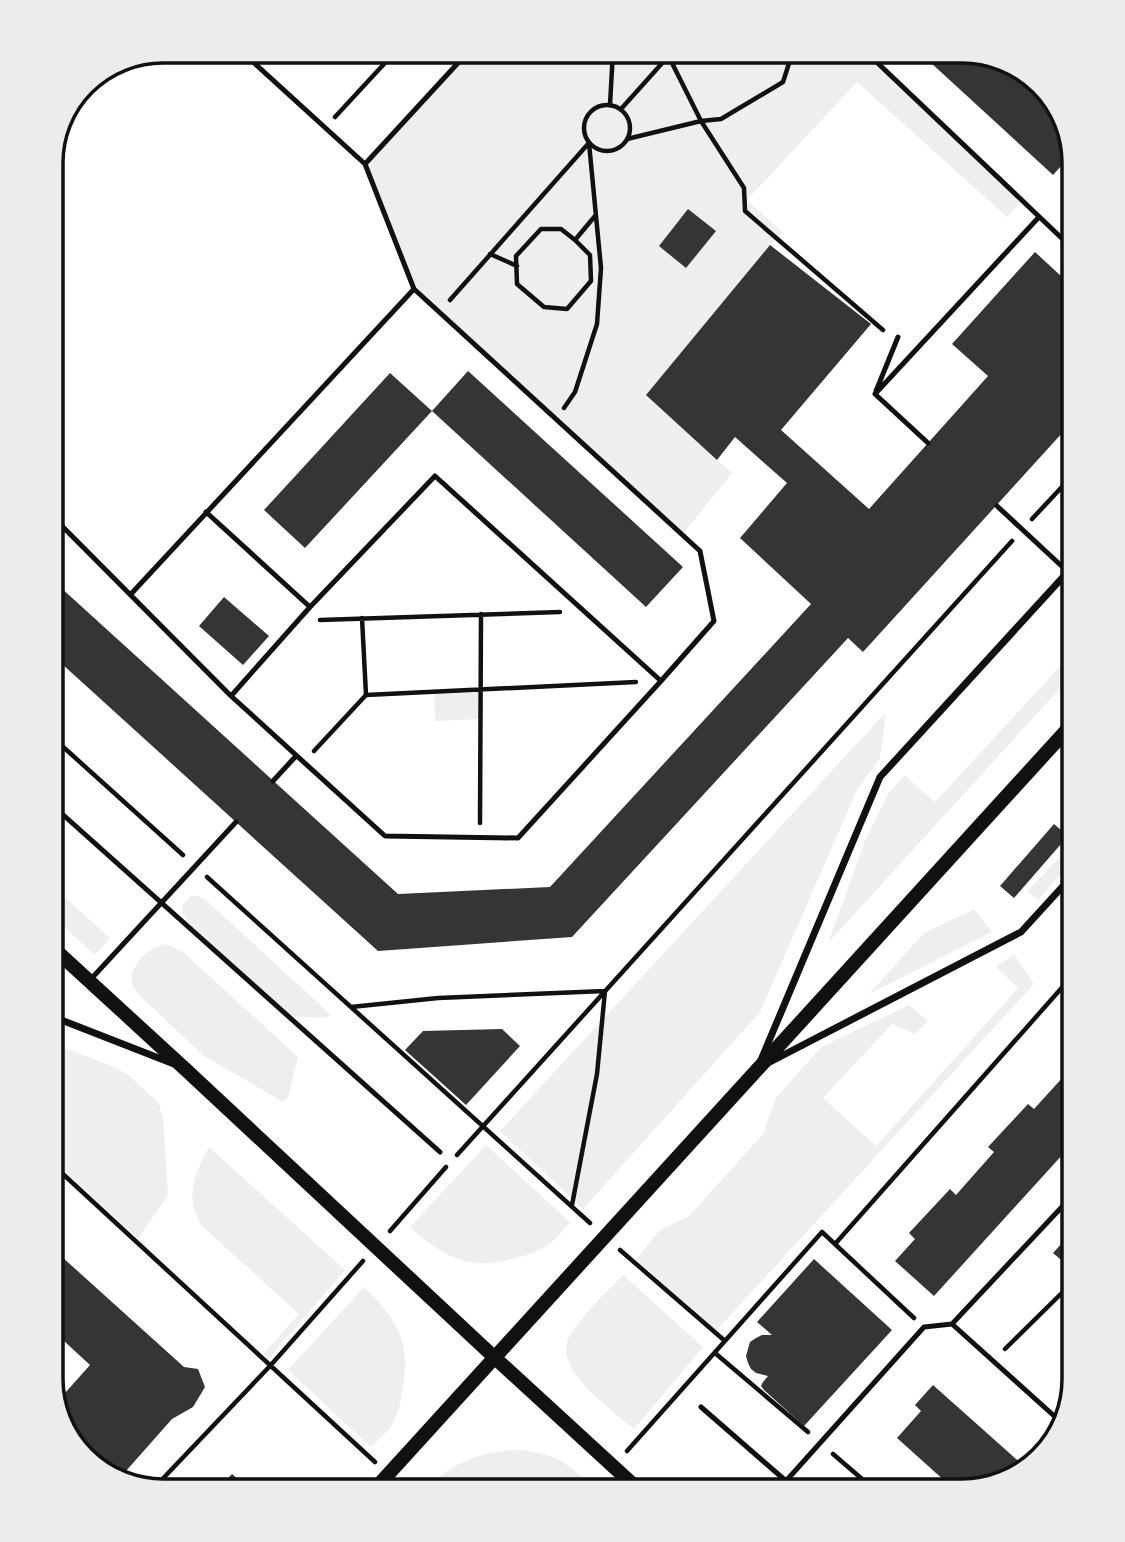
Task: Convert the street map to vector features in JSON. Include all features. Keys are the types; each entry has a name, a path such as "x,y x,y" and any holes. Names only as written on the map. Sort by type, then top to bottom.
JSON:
{"main road":[{"path":"384,1479 1062,735"},
{"path":"63,957 628,1479"}],"street":[{"path":"757,1069 880,777 1062,579"},
{"path":"757,1069 1021,932 1062,887"},
{"path":"63,1021 184,1068"}],"lane":[{"path":"63,527 231,696 385,836 518,838 714,621 701,551 414,289 365,164 254,63"},
{"path":"365,164 458,63"},
{"path":"878,63 1062,239"},
{"path":"875,394 1039,217"},
{"path":"131,594 414,289"},
{"path":"875,394 897,339"},
{"path":"875,394 928,443"},
{"path":"231,696 310,607 435,476 661,681"},
{"path":"997,506 1062,566"},
{"path":"206,512 310,607"},
{"path":"273,781 296,756"},
{"path":"63,815 440,1152"},
{"path":"89,981 236,822"},
{"path":"788,1479 924,1327 952,1324 1062,1207"},
{"path":"952,1324 1054,1416"},
{"path":"701,1407 784,1479"}],"path":[{"path":"325,128 385,63"},
{"path":"610,105 612,63"},
{"path":"621,109 660,63"},
{"path":"674,63 701,121 744,188 745,211 897,339"},
{"path":"627,139 721,118 783,82 789,63"},
{"path":"556,419 575,392 597,324 601,268 589,143 584,133 584,122 589,112 599,106 610,105 621,109 628,117 631,129 620,148 609,152 598,150 589,143"},
{"path":"440,312 589,143"},
{"path":"575,240 595,215"},
{"path":"541,229 561,229 575,240 590,255 591,281 567,309 544,307 517,284 516,256 541,229"},
{"path":"490,254 517,266"},
{"path":"162,1479 270,1366 483,1126 1062,487"},
{"path":"298,620 584,611"},
{"path":"480,837 481,614"},
{"path":"362,618 366,695"},
{"path":"303,763 366,695 661,681"},
{"path":"63,747 483,1126"},
{"path":"835,1244 1062,988"},
{"path":"351,1007 438,998 605,991"},
{"path":"571,1206 597,1074 605,991"},
{"path":"63,1174 388,1474"},
{"path":"614,1466 822,1232 924,1327"},
{"path":"993,1361 1062,1293"},
{"path":"715,1353 862,1479"}],"shaded area":[{"path":"458,63 878,63 1022,201 1007,217 857,82 747,200 782,232 646,395 732,473 682,535 414,289 365,164"},
{"path":"1062,664 1062,686 828,943 865,841 888,794 904,775 935,802"},
{"path":"480,690 481,719 435,721 434,692"},
{"path":"886,712 880,758 856,792 760,1012 583,1209 500,1131"},
{"path":"1062,854 1062,873 1038,900 1028,891"},
{"path":"63,896 110,938 95,955 63,926"},
{"path":"191,896 206,900 330,1014 326,1018 290,1016 190,925 182,906"},
{"path":"974,909 992,932 869,994 924,933"},
{"path":"166,944 182,951 298,1057 288,1097 283,1102 204,1056 137,992 132,979 136,965 146,953"},
{"path":"1014,954 1034,984 716,1331 636,1259 660,1230 689,1216 763,1134 776,1098 821,1047 909,1005 928,1021 915,1034 892,1024 823,1098 876,1146 1018,988 996,967"},
{"path":"63,1048 127,1074 158,1102 163,1117 168,1196 138,1238 63,1169"},
{"path":"486,1145 570,1222 554,1240 540,1250 497,1262 470,1262 433,1246 410,1227"},
{"path":"209,1147 345,1270 268,1359 263,1354 299,1314 202,1226 193,1206 192,1196 195,1176"},
{"path":"623,1275 703,1347 634,1429 589,1390 571,1366 566,1354 567,1342 577,1325"},
{"path":"364,1287 392,1320 405,1356 401,1401 397,1414 388,1430 371,1447 288,1370"},
{"path":"521,1450 558,1459 584,1479 437,1479 468,1460"}],"building":[{"path":"931,63 969,63 994,68 1028,88 1049,113 1059,137 1062,165 1053,175"},
{"path":"688,209 716,231 686,268 659,246"},
{"path":"770,245 871,324 781,430 869,509 988,376 952,344 1035,252 1062,277 1062,433 863,652 848,638 572,937 378,951 63,665 63,590 398,894 550,887 811,604 740,538 787,483 735,437 717,460 646,395"},
{"path":"468,371 683,567 646,607 432,411"},
{"path":"390,373 432,411 305,548 264,510"},
{"path":"224,597 269,636 243,665 199,626"},
{"path":"1054,824 1062,831 1062,843 1014,898 1000,886"},
{"path":"502,1029 520,1046 466,1105 405,1050 423,1031"},
{"path":"1062,1078 1062,1155 934,1296 895,1261 915,1239 909,1233 950,1189 956,1195 994,1152 988,1147 1028,1104 1034,1109"},
{"path":"1062,1243 1062,1261 1053,1253"},
{"path":"63,1258 184,1367 198,1369 205,1387 193,1407 172,1419 126,1471 113,1466 92,1450 76,1429 66,1405 64,1394 90,1365 63,1340"},
{"path":"814,1259 892,1330 804,1426 764,1390 761,1386 768,1376 751,1369 746,1356 750,1342 762,1335 772,1335 757,1322"},
{"path":"933,1385 1018,1461 988,1476 943,1479 897,1438 921,1411 915,1405"}]}
